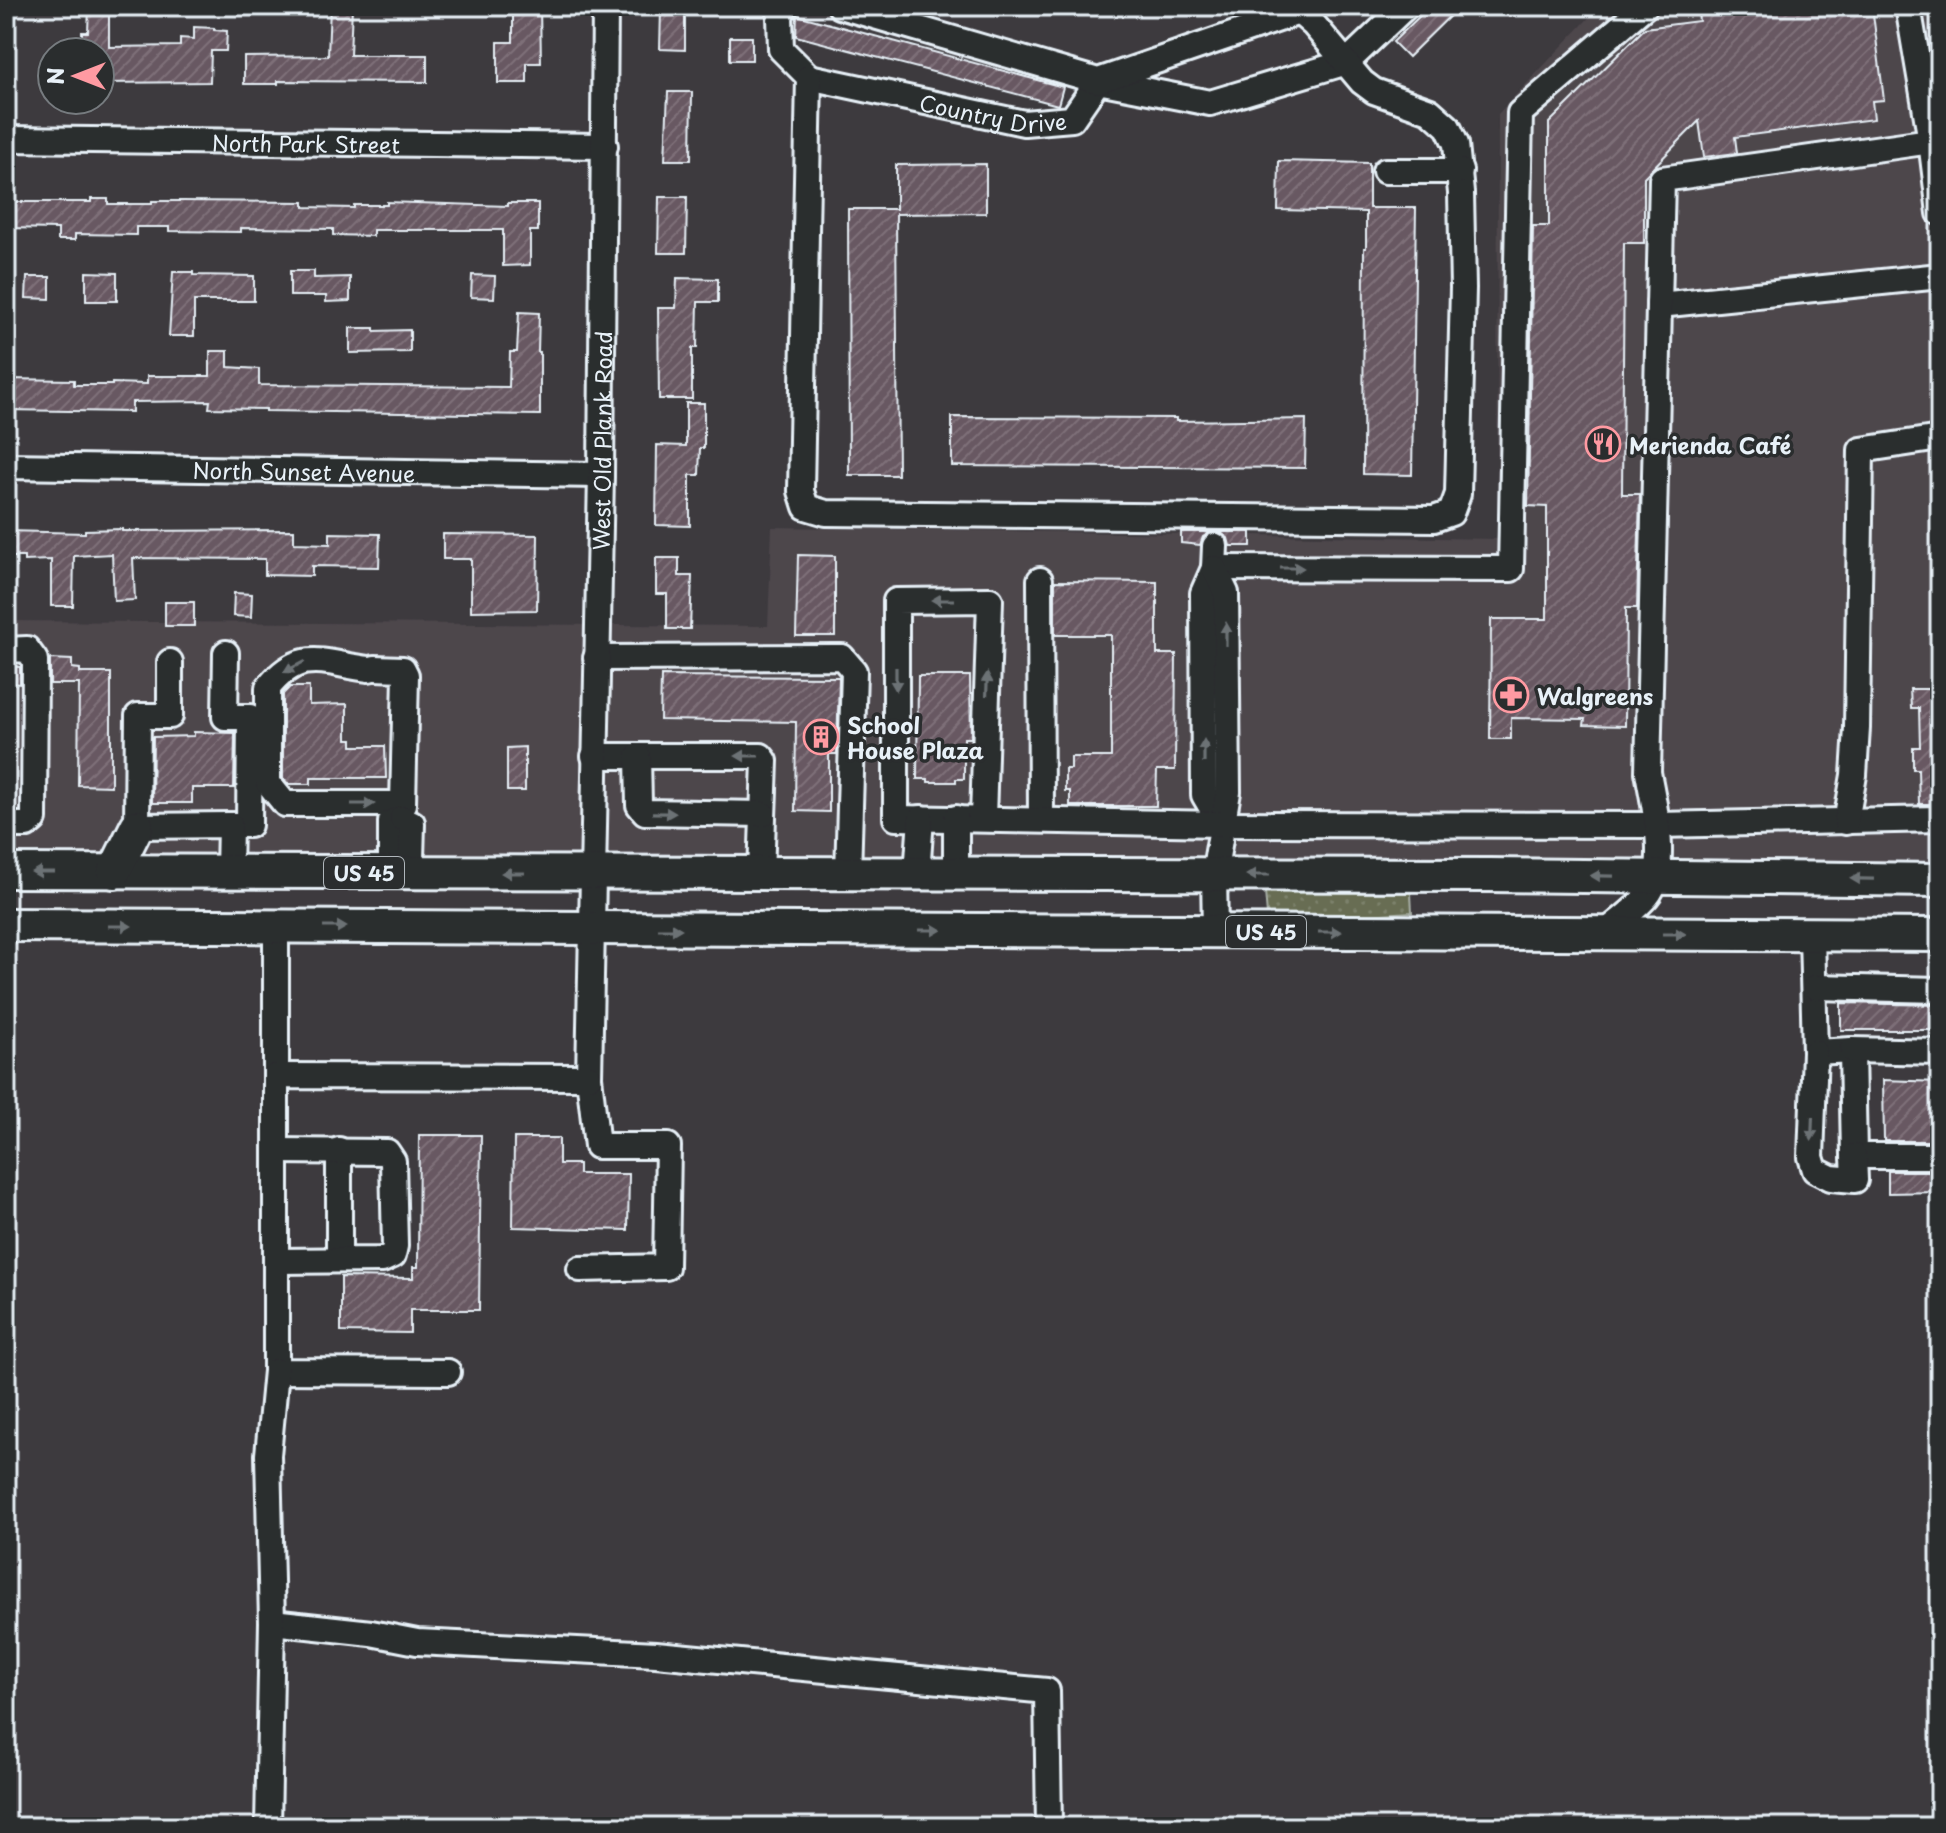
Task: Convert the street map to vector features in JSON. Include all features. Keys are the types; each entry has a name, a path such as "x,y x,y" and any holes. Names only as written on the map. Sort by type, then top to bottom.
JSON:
{"main road":[{"path":"114,872 137,826"},
{"path":"137,826 157,872"},
{"name":"US 45","path":"6,871 403,870 591,874 1940,880"},
{"path":"229,872 229,926"},
{"name":"US 45","path":"6,925 1940,935"}],"street":[{"name":"West Old Plank Road","path":"580,1269 666,1267 668,1146 597,1146 589,1077 601,475 605,6"},
{"path":"785,6 780,16 781,49 809,77 801,491 806,507 826,513 1215,539 1511,569 1520,113 1645,6"},
{"path":"840,6 1098,81 1210,103 1347,62 1406,6"},
{"path":"1908,6 1940,213"},
{"path":"1098,81 1299,12 1362,82 1374,91 1430,111 1448,127 1456,144 1460,171 1463,288 1458,494 1451,513 1434,519 1215,539"},
{"name":"Country Drive","path":"809,77 1024,123 1072,119 1098,81"},
{"name":"North Park Street","path":"6,139 605,146"},
{"path":"1604,934 1647,896 1658,877 1657,825 1648,761 1662,179 1931,141"},
{"path":"1385,171 1460,171"},
{"path":"1659,305 1940,276"},
{"path":"1846,822 1854,775 1857,728 1861,450 1940,438"},
{"name":"North Sunset Avenue","path":"6,466 601,475"},
{"path":"1215,539 1226,593 1204,795 1221,824 1214,875 1215,931"},
{"path":"1040,580 1041,819"},
{"path":"983,818 990,600 896,601 896,818 1221,824 1657,825 1940,819"},
{"path":"6,650 27,649 35,660 34,819 27,825 6,825"},
{"path":"170,662 170,716 138,716 137,826 249,825 250,717 225,717 226,653"},
{"path":"596,658 842,657 854,671 848,874"},
{"path":"402,811 285,804 268,783 268,688 276,678 299,661 322,660 341,666 403,669 406,675 402,811 412,823 411,859 403,870"},
{"path":"594,756 761,756 765,761 761,874"},
{"path":"638,756 639,805 645,812 763,814"},
{"path":"917,874 921,818"},
{"path":"956,818 956,874"},
{"path":"229,872 230,825"},
{"path":"268,1827 272,1622 268,1455 276,1371 276,926"},
{"path":"1812,935 1815,1052 1811,1157 1815,1170 1831,1178 1855,1168 1940,1156"},
{"path":"1815,987 1940,990"},
{"path":"1852,1050 1855,1168"},
{"path":"1815,1052 1940,1052"},
{"path":"276,1076 589,1077"},
{"path":"339,1150 339,1260"},
{"path":"276,1151 387,1152 393,1161 395,1246 393,1255 382,1260 276,1261"},
{"path":"276,1371 448,1372"},
{"path":"272,1622 371,1633 417,1642 656,1654 1047,1691 1049,1827"}],"shaded area":[{"path":"1600,6 1940,6 1940,864 749,864 6,855 6,621 768,626 772,527 1497,539 1498,114"}],"green space":[{"path":"1265,892 1411,893 1412,912 1321,918 1267,915"}],"building":[{"path":"89,6 109,6 109,36 82,36 82,32 88,32"},
{"path":"330,6 352,6 350,55 427,55 427,82 278,81 278,84 244,84 244,57 328,56"},
{"path":"513,6 540,6 541,63 527,63 527,83 498,83 498,42 513,42"},
{"path":"1430,6 1460,6 1408,57 1393,42"},
{"path":"1697,6 1872,6 1884,100 1872,101 1874,119 1735,137 1737,153 1704,157 1699,121 1644,177 1644,243 1624,243 1622,494 1640,494 1637,608 1626,608 1625,726 1584,725 1585,719 1511,718 1511,739 1490,739 1491,619 1547,619 1547,507 1528,506 1533,226 1549,226 1549,123 1645,28 1699,21"},
{"path":"661,10 685,10 685,50 660,49"},
{"path":"797,15 1063,87 1058,105 796,36"},
{"path":"194,27 227,31 226,51 211,51 210,82 116,83 116,47 180,46 180,38 194,39"},
{"path":"730,37 752,37 752,60 730,60"},
{"path":"668,92 692,92 691,160 665,160"},
{"path":"1279,161 1369,163 1369,208 1416,208 1412,475 1363,474 1366,212 1278,210"},
{"path":"986,164 986,213 896,214 898,475 849,475 848,209 896,209 896,165"},
{"path":"659,197 687,197 686,253 658,253"},
{"path":"91,199 108,199 108,204 152,204 152,201 304,202 304,207 354,208 354,205 387,205 387,202 508,206 508,203 538,203 538,231 530,231 530,265 503,266 503,230 373,230 373,236 333,235 333,229 241,228 241,232 169,231 169,227 136,227 136,235 75,234 75,240 58,240 58,229 6,228 6,202 91,202"},
{"path":"290,271 314,271 314,278 350,277 350,301 326,302 326,296 290,296"},
{"path":"86,272 117,273 117,301 86,301"},
{"path":"173,272 254,276 254,301 194,301 194,336 169,336"},
{"path":"472,275 495,276 494,298 471,297"},
{"path":"27,277 50,277 50,299 26,298"},
{"path":"677,278 718,279 718,302 698,302 697,348 692,348 692,399 659,399 658,308 676,308"},
{"path":"519,312 539,313 540,415 266,411 209,408 210,401 132,402 132,412 6,410 6,379 74,380 74,385 112,385 147,384 147,376 210,376 210,351 228,351 228,367 259,369 259,385 509,387 510,352 517,352"},
{"path":"350,328 410,330 410,352 350,353"},
{"path":"686,403 704,403 704,448 700,448 699,475 690,475 690,526 656,525 657,445 686,446"},
{"path":"952,417 1176,418 1176,421 1306,419 1305,468 952,466"},
{"path":"85,530 294,530 294,543 330,544 330,533 380,534 379,567 312,566 312,576 265,575 265,559 133,558 135,600 114,601 112,554 74,556 73,606 51,606 51,560 24,561 24,557 6,557 6,531 85,533"},
{"path":"1181,532 1212,532 1203,537 1200,545 1181,543"},
{"path":"1219,532 1251,532 1251,546 1230,546 1228,538"},
{"path":"443,534 538,535 537,610 471,611 471,559 443,559"},
{"path":"798,555 835,556 835,636 796,636"},
{"path":"656,558 679,558 679,576 692,576 690,629 667,629 667,594 656,594"},
{"path":"1055,581 1157,582 1157,654 1176,654 1175,770 1157,770 1156,806 1070,806 1070,791 1065,791 1065,769 1071,769 1071,757 1111,757 1111,635 1055,635"},
{"path":"234,593 252,594 251,617 233,616"},
{"path":"165,602 194,602 194,626 165,626"},
{"path":"50,659 72,660 72,668 80,669 80,673 111,673 111,786 78,785 79,684 50,684"},
{"path":"6,666 20,667 20,684 6,683"},
{"name":"School House Plaza","path":"661,676 839,677 837,754 829,754 829,812 795,811 796,722 660,720"},
{"path":"918,676 970,676 971,738 964,738 964,779 928,782 928,779 917,779"},
{"path":"290,687 309,687 309,705 347,704 347,739 352,739 352,746 385,746 386,778 311,778 311,784 288,784 283,778 283,694"},
{"path":"1910,689 1940,689 1940,804 1919,804 1918,769 1913,769 1913,747 1920,747 1919,708 1911,708"},
{"path":"194,732 235,733 234,788 192,788 192,803 152,803 153,737 194,736"},
{"path":"525,747 525,791 507,791 507,748"},
{"path":"1841,1003 1940,1005 1940,1030 1841,1030"},
{"path":"1883,1080 1940,1082 1940,1141 1884,1141"},
{"path":"419,1135 481,1135 479,1310 410,1310 410,1333 341,1332 341,1277 413,1278 413,1267 418,1267"},
{"path":"514,1138 559,1138 559,1164 579,1164 579,1174 629,1174 628,1230 513,1227"},
{"path":"1888,1171 1940,1171 1940,1192 1888,1193"}],"place":[{"name":"Merienda Café","path":"1603,444"},
{"name":"Walgreens","path":"1511,695"},
{"name":"School House Plaza","path":"821,737"}]}
